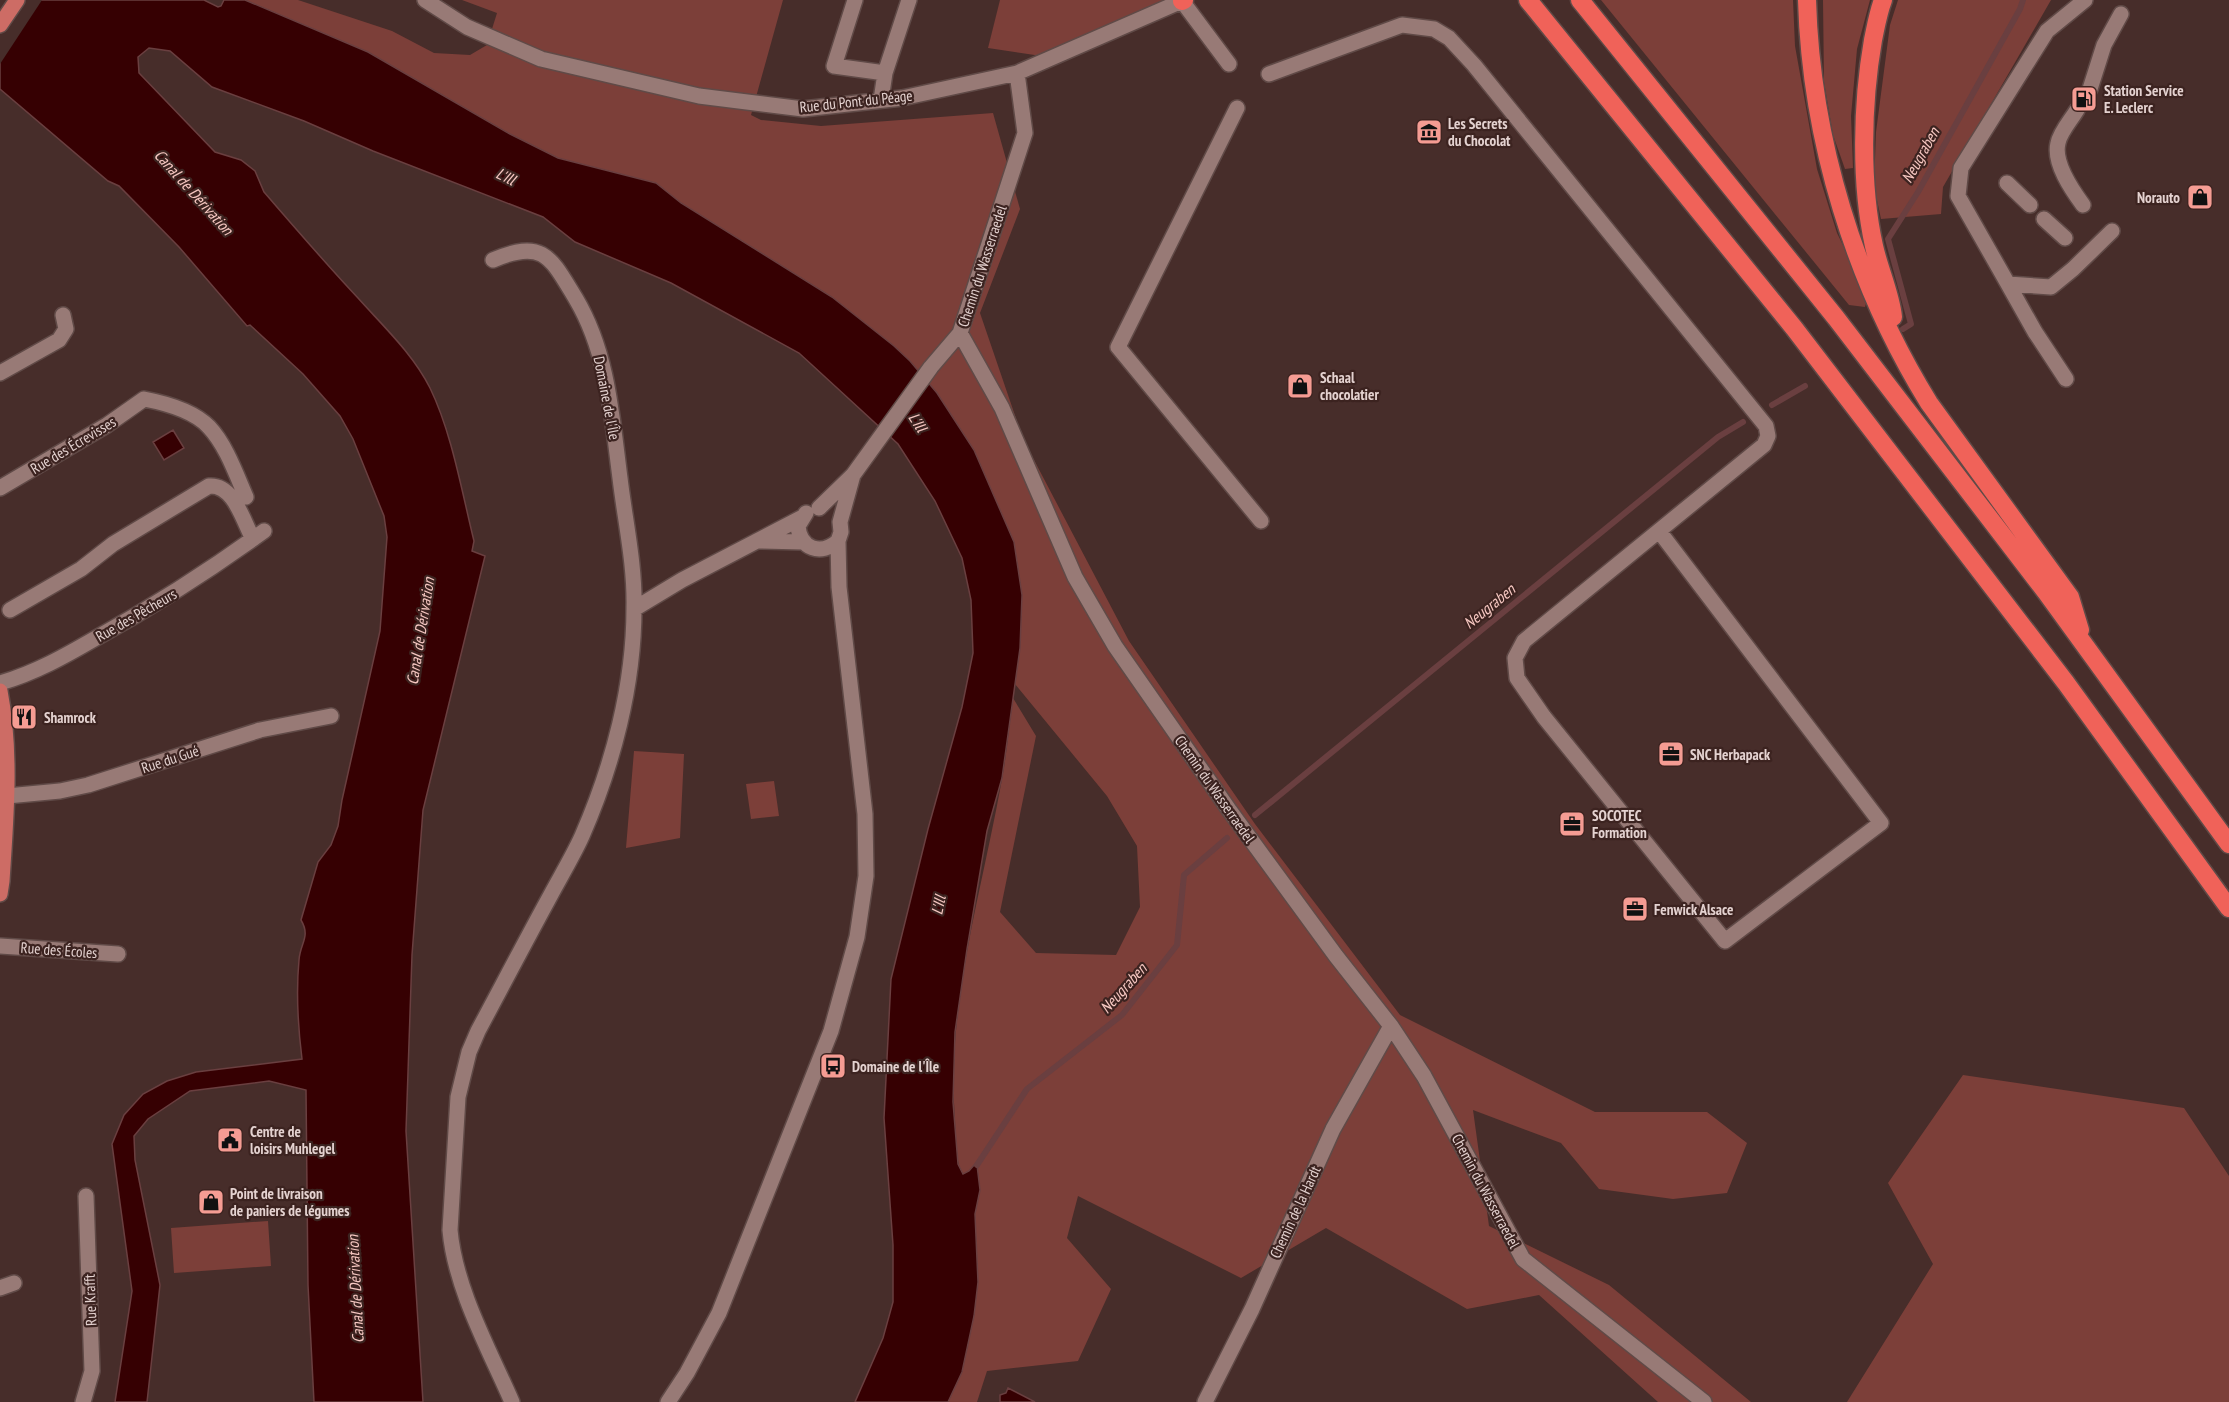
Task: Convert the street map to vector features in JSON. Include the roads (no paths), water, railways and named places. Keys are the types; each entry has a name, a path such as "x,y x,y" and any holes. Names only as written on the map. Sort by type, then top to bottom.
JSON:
{"highway":[{"path":"1518,0 1532,5 1794,328 2066,683 2229,908"},
{"path":"1580,0 1836,318 2083,643 2229,844"},
{"path":"1807,0 1814,92 1825,145 1858,255 1894,340 1910,371 1949,432 2070,597 2083,643"},
{"path":"1883,0 1868,69 1864,116 1865,163 1873,244 1893,314 1894,340"}],"main road":[{"path":"0,25 17,0"},
{"path":"0,691 7,739 7,796 0,894"}],"street":[{"name":"Rue du Pont du Péage","path":"425,0 467,27 541,59 699,96 803,109 902,98 1017,73 1183,1"},
{"path":"855,0 834,66 885,73"},
{"path":"881,100 885,73 909,0"},
{"path":"2066,379 2035,332 1958,196 1961,168 2048,31 2085,0"},
{"path":"1183,1 1229,64"},
{"path":"2091,89 2104,45 2121,14"},
{"path":"1269,74 1402,25 1434,29 1449,38 1474,64 1766,426 1768,436 1764,445 1524,641 1515,658 1517,678 1544,717 1725,941 1881,823 1659,531"},
{"name":"Chemin du Wasserraedel","path":"1017,73 1025,133 960,333 1002,408 1076,577 1115,646 1237,821 1390,1026 1424,1076 1523,1259 1704,1402"},
{"path":"1237,108 1118,347 1261,521"},
{"path":"2078,110 2058,143 2058,157 2067,183 2083,205"},
{"path":"2007,183 2030,205"},
{"path":"2044,219 2065,238"},
{"path":"2008,284 2051,287 2073,270 2112,231"},
{"name":"Domaine de l'Île","path":"493,260 519,251 534,250 544,255 563,277 594,339 608,386 613,418 630,545 634,609 633,643 623,710 608,765 590,816 580,839 477,1031 469,1052 458,1097 450,1230 452,1246 462,1284 512,1402"},
{"path":"0,373 60,340 66,329 63,315"},
{"path":"819,508 853,475 931,367 960,333"},
{"name":"Rue des Écrevisses","path":"0,488 107,425 144,399 167,405 197,418 209,427 224,451 246,497"},
{"path":"840,522 853,475"},
{"name":"Rue des Pêcheurs","path":"0,683 50,664 125,622 193,581 259,535 229,493 217,485 209,486 195,492 113,544 81,569 10,610"},
{"path":"634,609 682,580 801,518 812,509 828,509 836,514 840,522 839,587 865,814 866,876 857,937 831,1030 719,1313 687,1373 668,1402"},
{"path":"801,518 798,526 799,534 803,542 811,548 818,550 832,546 838,541"},
{"path":"758,542 803,542"},
{"path":"818,550 831,568 839,587"},
{"name":"Rue du Gué","path":"7,796 88,785 260,730 331,716"},
{"name":"Rue des Écoles","path":"0,946 118,954"},
{"name":"Chemin de la Hardt","path":"1205,1402 1252,1309 1333,1129 1390,1026"},
{"name":"Rue Krafft","path":"84,1402 92,1371 86,1196"}],"water":[{"path":"0,0 204,0 218,7 224,0 245,0 368,52 510,134 558,158 656,183 681,203 832,297 894,346 937,393 974,450 1014,542 1022,595 1020,648 1002,778 987,831 955,1032 953,1102 958,1164 963,1174 975,1164 977,1165 980,1190 975,1214 978,1282 974,1316 962,1372 948,1402 855,1402 883,1338 893,1302 893,1245 884,1118 891,979 928,829 962,707 973,653 971,600 962,558 935,501 898,444 799,353 671,283 575,242 543,217 373,151 304,121 212,87 170,51 149,48 138,57 139,73 215,152 241,160 255,171 264,192 397,341 423,376 438,406 461,483 474,541 472,551 485,556 423,810 412,955 406,1131 423,1402 314,1402 308,1285 306,1090 269,1081 190,1091 148,1119 134,1136 135,1160 160,1285 147,1402 115,1402 132,1291 112,1144 124,1115 143,1094 167,1081 196,1072 302,1059 298,997 299,960 305,931 301,920 318,862 331,845 338,826 380,631 387,537 384,516 353,439 340,416 303,374 250,325 247,326 179,247 119,186 108,181 0,89"},
{"path":"173,430 184,448 164,460 153,442"},
{"path":"1008,1388 1035,1402 1000,1402 1000,1395 1006,1393"}],"waterway":[{"name":"Neugraben","path":"1903,329 1911,324 1888,239 1918,192 2023,0"},
{"path":"1772,405 1805,386"},
{"name":"Neugraben","path":"1255,815 1718,437 1743,422"},
{"name":"Neugraben","path":"977,1165 1027,1089 1122,1015 1177,945 1184,875 1227,838"}],"tunnel":[{"path":"2077,110 2090,89"}],"place":[{"name":"Station Service E. Leclerc","path":"2084,99"},
{"name":"Les Secrets du Chocolat","path":"1429,132"},
{"name":"Norauto","path":"2200,197"},
{"name":"Schaal chocolatier","path":"1300,386"},
{"name":"Shamrock","path":"24,717"},
{"name":"SNC Herbapack","path":"1671,754"},
{"name":"SOCOTEC Formation","path":"1572,824"},
{"name":"Fenwick Alsace","path":"1635,909"},
{"name":"Domaine de l'Île","path":"833,1066"},
{"name":"Centre de loisirs Muhlegel","path":"230,1140"},
{"name":"Point de livraison de paniers de légumes","path":"211,1202"}],"water label":[{"name":"L'Ill","path":"506,176"},
{"name":"Canal de Dérivation","path":"194,192"},
{"name":"L'Ill","path":"918,422"},
{"name":"Canal de Dérivation","path":"420,631"},
{"name":"L'Ill","path":"938,905"},
{"name":"Canal de Dérivation","path":"355,1289"}]}
